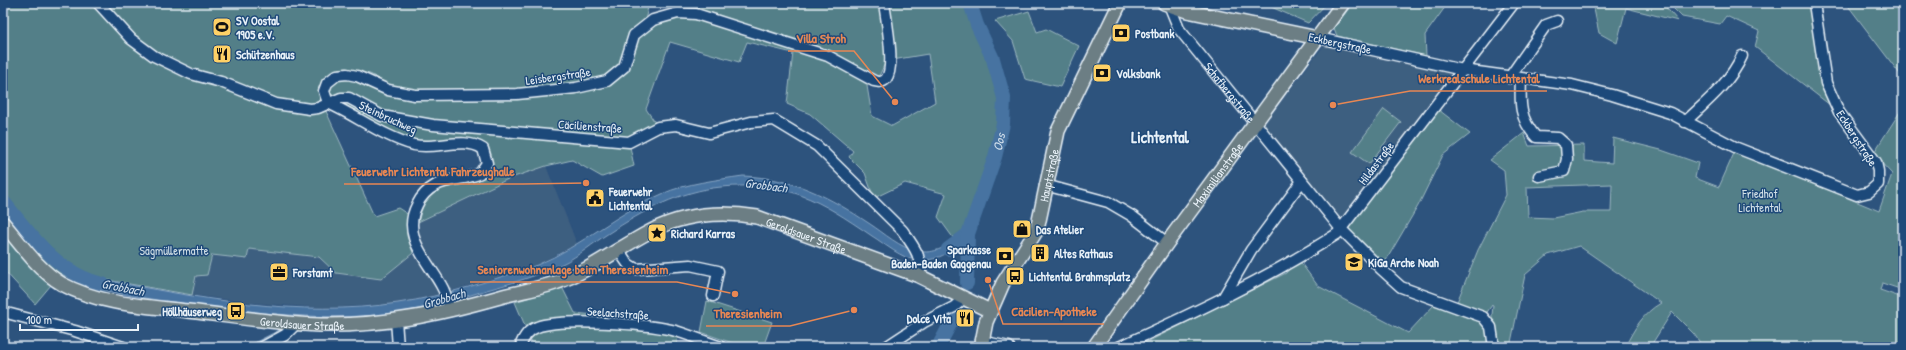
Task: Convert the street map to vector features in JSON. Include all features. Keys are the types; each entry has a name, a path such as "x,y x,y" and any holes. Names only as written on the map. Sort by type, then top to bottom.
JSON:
{"main road":[{"name":"Hauptstraße","path":"981,344 990,311 1003,283 1037,230 1045,185 1058,132 1120,3"},
{"name":"Maximilianstraße","path":"1094,347 1167,243 1343,3"},
{"name":"Eckbergstraße","path":"1167,5 1318,38"},
{"name":"Geroldsauer Straße","path":"3,223 42,268 61,283 84,293 122,303 296,324 338,325 396,320 555,283 590,268 650,232 681,220 709,214 737,214 757,217 919,276 990,311"}],"street":[{"path":"98,3 131,39 154,56 191,74 221,82 276,104 310,109 328,104"},
{"name":"Leisbergstraße","path":"328,104 324,91 327,82 338,75 347,74 357,76 388,90 415,94 517,94 576,88 607,81 624,67 634,35 653,20 678,13 696,14 828,56 874,81 881,82 886,79 889,73 891,50 884,3"},
{"name":"Hildastraße","path":"1119,347 1223,298 1298,259 1341,229 1514,3"},
{"name":"Eckbergstraße","path":"1318,38 1463,70 1509,78 1572,85 1600,92 1670,113 1737,148 1857,195 1869,192 1878,184 1876,162 1839,112 1826,83 1821,62 1814,3"},
{"name":"Schafbergstraße","path":"1167,5 1179,29 1341,229 1401,287 1483,318 1491,327 1494,347"},
{"path":"1509,78 1546,25 1557,21"},
{"path":"1685,122 1724,84 1742,56"},
{"path":"1521,79 1520,105 1527,127 1536,138 1558,138 1566,145 1567,159 1564,171 1539,176"},
{"name":"Cäcilienstraße","path":"328,104 341,98 349,98 382,116 433,126 629,142 658,128 676,125 709,133 751,122 774,120 817,146 902,230 916,250 920,262 919,276"},
{"name":"Steinbruchweg","path":"328,104 400,140 424,146 470,144 478,145 483,149 487,163 480,173 435,186 426,191 420,199 413,216 412,233 415,242 445,292 449,307"},
{"path":"1223,298 1252,250 1302,181"},
{"path":"1045,185 1108,202 1132,216 1167,243"},
{"path":"619,250 628,264 636,269 690,265 718,271 713,296"},
{"path":"886,347 924,322 954,307 964,298"},
{"path":"3,312 75,331 123,347"},
{"path":"396,320 398,347"},
{"name":"Seelachstraße","path":"520,347 524,337 532,329 550,324 564,323 623,325 672,330 721,347"},
{"path":"264,347 285,335 296,324"},
{"path":"981,344 1009,347"}],"shaded area":[{"path":"1328,40 1463,70 1341,229 1260,129"},
{"path":"546,166 577,244 537,265 451,291 420,240 418,222 508,179"},
{"path":"248,248 319,257 336,273 381,279 413,253 433,282 439,295 396,304 325,308 253,303 192,295 196,276 207,275 212,255 247,259"}],"green space":[{"name":"Sägmüllermatte","path":"3,3 649,3 645,20 687,11 690,3 973,3 994,56 1007,96 1007,125 991,182 965,233 954,239 938,217 946,194 905,183 874,198 865,173 849,157 853,151 810,114 787,104 793,53 747,42 739,62 670,42 646,109 658,127 629,142 634,166 602,177 572,160 546,166 508,179 418,222 424,203 431,194 445,187 477,180 487,173 492,167 492,158 489,149 485,145 478,142 470,141 418,141 386,130 337,103 344,102 356,104 376,116 396,122 418,125 417,119 392,115 351,95 330,98 330,87 336,81 349,78 385,89 374,76 352,70 344,70 327,76 323,81 319,96 374,216 398,208 409,215 407,236 413,253 381,279 336,273 319,257 249,249 247,259 212,255 207,275 196,276 192,295 101,279 86,273 84,284 48,268 3,215","holes":["928,54 935,102 892,126 872,116 867,86 879,76 886,61"]},
{"path":"1262,3 1327,3 1308,23"},
{"path":"1353,3 1448,3 1425,35 1426,56 1337,36 1334,28"},
{"path":"1595,3 1662,3 1678,21 1626,8 1617,43 1599,33 1594,9"},
{"path":"1668,3 1809,3 1818,30 1821,62 1839,112 1755,47 1759,31 1726,16 1720,24 1682,17"},
{"path":"1846,3 1903,3 1903,78"},
{"path":"1029,11 1037,32 1046,29 1079,46 1060,87 1025,79 1013,41 995,21"},
{"path":"1435,107 1470,134 1443,155 1418,206 1381,269 1341,229"},
{"name":"Friedhof Lichtental","path":"1903,107 1903,290 1882,283 1880,290 1903,298 1903,347 1703,347 1694,334 1672,312 1650,347 1625,347 1644,317 1661,303 1579,246 1548,255 1525,275 1510,347 1137,347 1286,273 1298,259 1318,286 1408,333 1434,305 1455,307 1478,250 1506,195 1504,170 1490,160 1524,133 1529,146 1584,145 1584,161 1612,163 1613,138 1661,150 1698,163 1695,178 1719,187 1735,151 1879,211 1892,174 1873,154","holes":["1612,184 1611,212 1583,212 1553,218 1528,217 1527,187","1493,305 1491,326 1483,318"]},
{"path":"1384,109 1401,122 1369,164 1352,152"},
{"path":"3,231 51,285 35,304 3,269"},
{"path":"562,287 575,313 613,317 678,336 676,347 534,347 515,302"},
{"path":"707,301 772,322 763,347 744,347 701,332"}],"water":[{"path":"743,176 778,180 810,190 855,214 898,244 917,251 930,252 941,249 961,235 964,242 948,253 937,258 924,260 911,259 894,251 835,212 801,195 765,187 721,187 691,193 662,203 622,225 568,261 534,276 436,305 391,314 335,317 250,312 139,297 111,292 84,284 85,273 101,279 137,286 248,304 323,308 361,307 398,303 451,292 537,265 569,248 630,210 662,194 691,185"}],"waterway":[{"name":"Oos","path":"967,283 968,234 995,157 1003,124 1004,98 993,59 977,25 970,3"},
{"name":"Grobbach","path":"3,201 46,252 72,272 103,284"},
{"name":"Grobbach","path":"948,249 968,234"},
{"name":"Oos","path":"938,347 955,315"},
{"path":"248,347 283,329"}],"place":[{"name":"SV Oostal 1905 e.V.","path":"222,27"},
{"name":"Postbank","path":"1121,33"},
{"name":"Schützenhaus","path":"222,54"},
{"name":"Volksbank","path":"1102,73"},
{"name":"Villa Stroh","path":"895,102"},
{"name":"Werkrealschule Lichtental","path":"1333,105"},
{"name":"Feuerwehr Lichtental Fahrzeughalle","path":"586,183"},
{"name":"Feuerwehr Lichtental","path":"595,198"},
{"name":"Das Atelier","path":"1022,229"},
{"name":"Richard Karras","path":"657,233"},
{"name":"Altes Rathaus","path":"1040,253"},
{"name":"Sparkasse Baden-Baden Gaggenau","path":"1005,256"},
{"name":"KiGa Arche Noah","path":"1354,262"},
{"name":"Forstamt","path":"279,272"},
{"name":"Lichtental Brahmsplatz","path":"1015,276"},
{"name":"Cäcilien-Apotheke","path":"988,280"},
{"name":"Seniorenwohnanlage beim Theresienheim","path":"735,294"},
{"name":"Theresienheim","path":"854,310"},
{"name":"Höllhäuserweg","path":"236,311"},
{"name":"Dolce Vita","path":"965,318"}],"district":[{"name":"Lichtental","path":"1160,137"}]}
